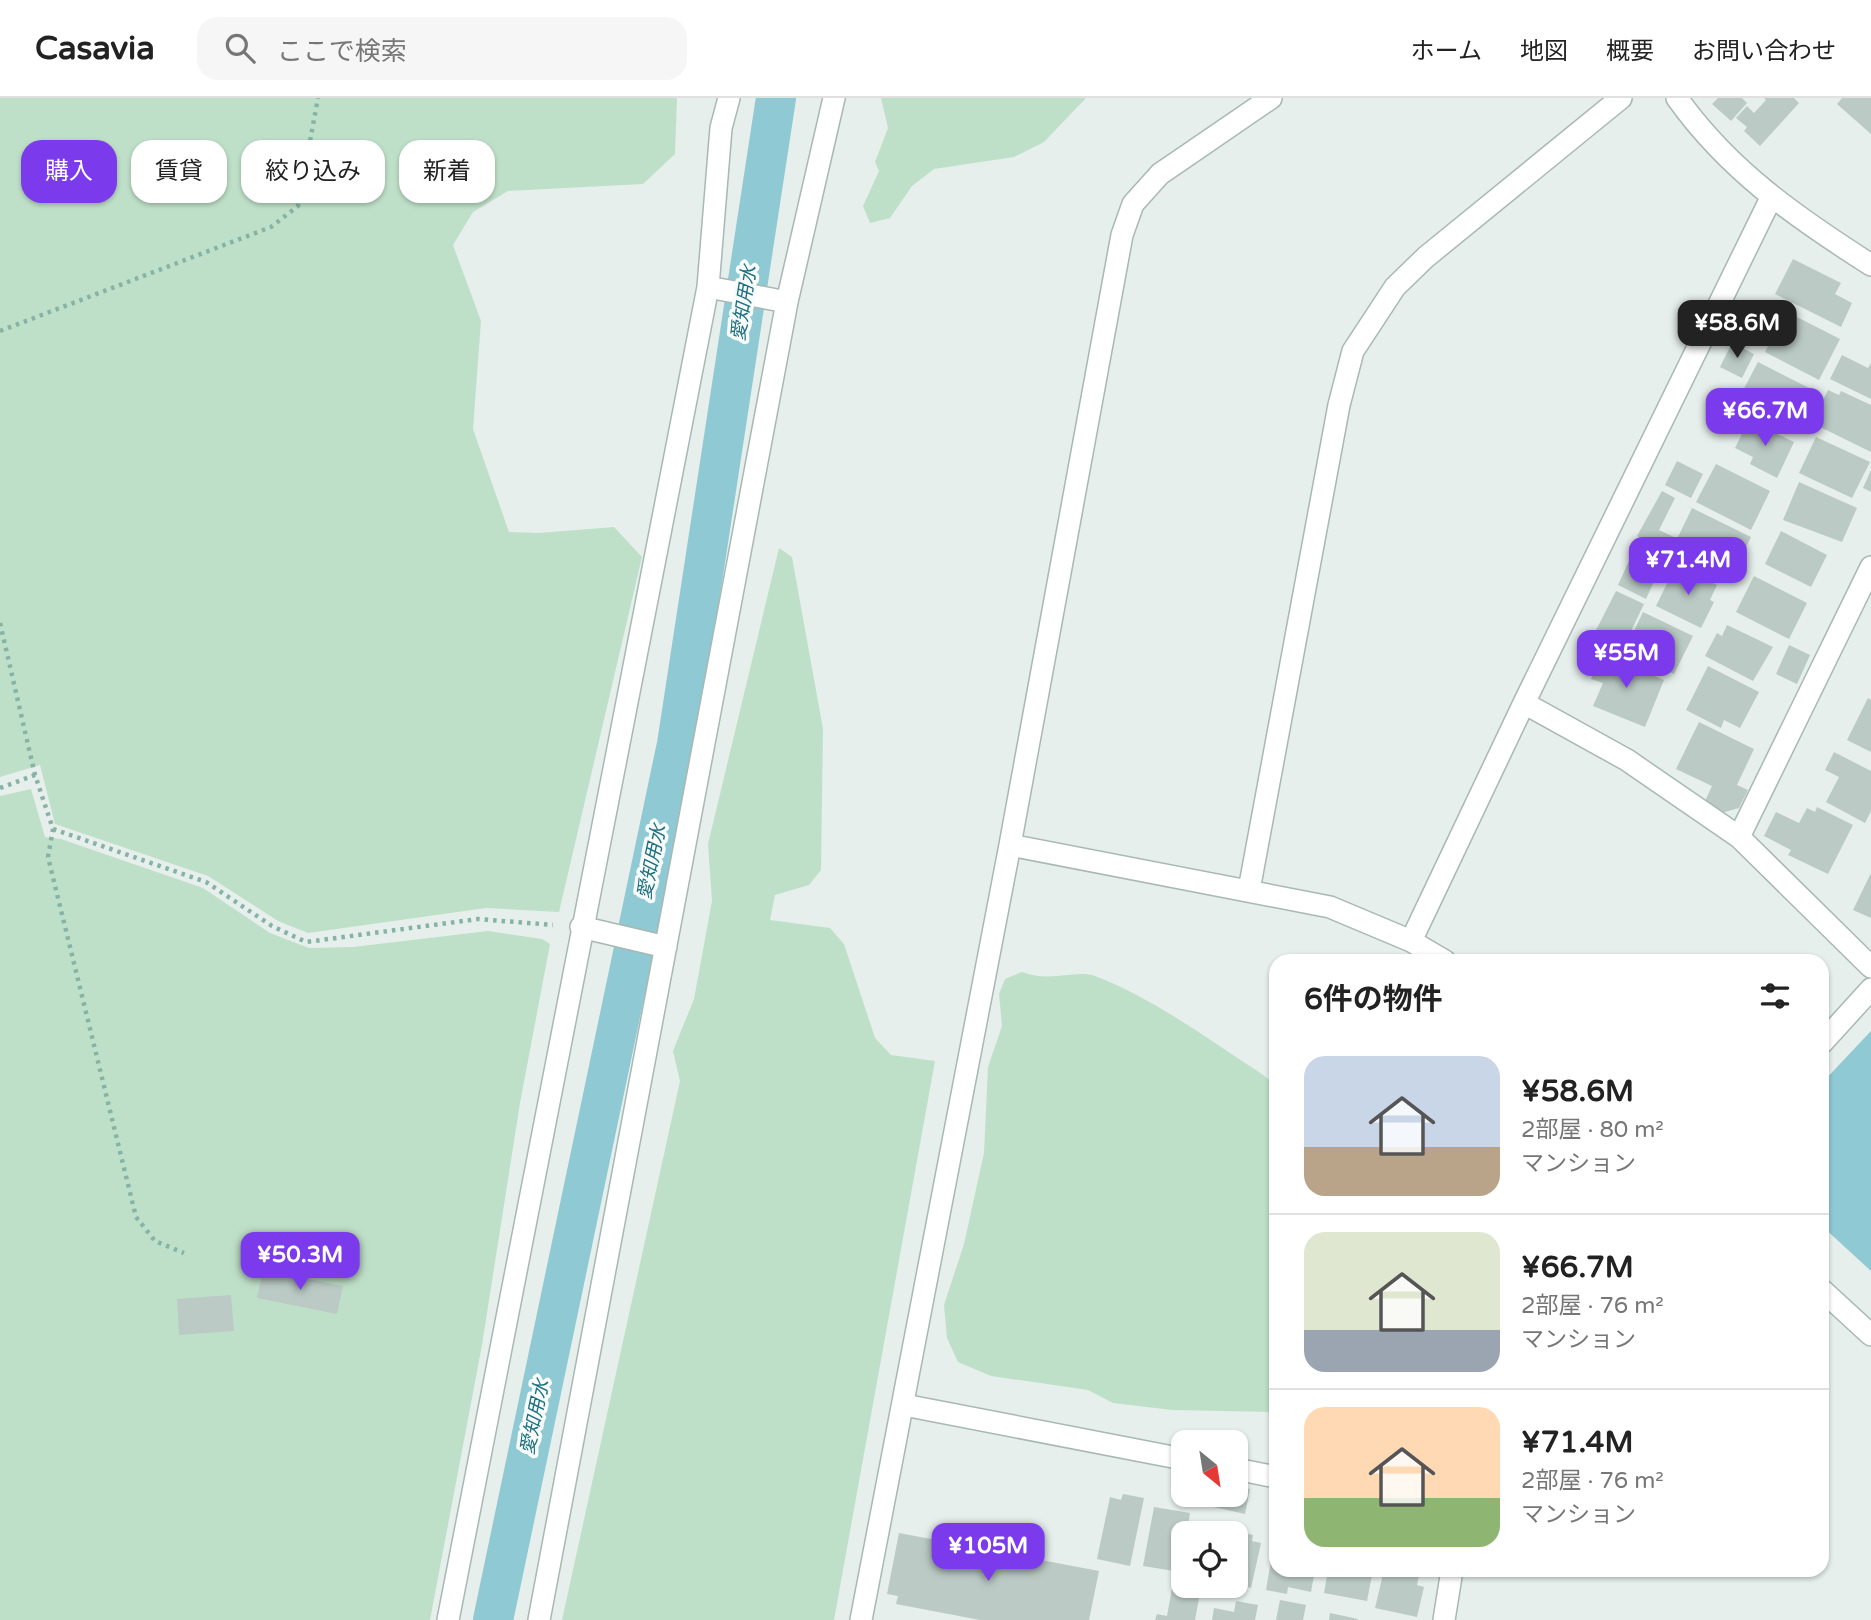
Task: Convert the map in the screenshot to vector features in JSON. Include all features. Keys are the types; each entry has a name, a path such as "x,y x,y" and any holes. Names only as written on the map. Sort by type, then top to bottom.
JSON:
{"street":[{"path":"448,1620 712,288 721,128 729,98"},
{"path":"539,1620 657,945 782,301 834,98"},
{"path":"861,1620 1010,845 1122,235 1133,204 1160,174 1271,98"},
{"path":"1249,890 1339,405 1353,352 1395,287 1418,264 1621,98"},
{"path":"1677,98 1704,136 1772,198 1871,265"},
{"path":"1411,941 1524,703 1772,198"},
{"path":"712,288 782,301"},
{"path":"1738,838 1871,567"},
{"path":"1524,703 1627,760 1738,838 1871,967"},
{"path":"1010,845 1330,907 1411,941 1433,954"},
{"path":"587,928 657,945"},
{"path":"1829,1035 1871,989"},
{"path":"1829,1296 1871,1335"},
{"path":"904,1405 1171,1457"},
{"path":"1248,1471 1269,1476"},
{"path":"1444,1620 1451,1577"}],"path":[{"path":"0,331 271,227 298,206 318,98"},
{"path":"0,623 35,775 53,829 48,857 136,1217 155,1241 184,1253"},
{"path":"0,788 35,775"},
{"path":"53,829 145,858 206,882 272,926 306,942 478,919 587,928"}],"green space":[{"path":"0,98 677,98 675,154 643,184 508,191 495,199 495,140 399,140 399,203 488,203 473,212 453,245 481,321 473,429 509,532 539,533 614,527 642,557 559,912 486,908 308,933 278,921 208,876 55,824 40,765 0,777"},
{"path":"881,98 1086,98 1044,142 1014,157 934,169 912,186 890,218 870,223 863,206 879,171 875,162 888,128"},
{"path":"779,548 792,557 823,729 821,870 809,885 775,895 770,920 830,928 844,944 875,1038 891,1055 935,1061 834,1620 562,1620 680,1081 673,1051 694,999 712,901 708,844"},
{"path":"31,789 45,837 61,839 203,888 270,933 309,948 353,947 488,931 542,939 550,944 520,1103 482,1345 430,1620 0,1620 0,796"},
{"path":"1022,972 1043,976 1095,976 1139,996 1181,1021 1269,1080 1269,1412 1172,1410 1113,1403 1088,1390 991,1376 958,1362 947,1338 944,1305 964,1244 984,1153 988,1067 1002,1026 999,994 1005,979"}],"water":[{"path":"1871,1031 1871,1271 1829,1232 1829,1076"}],"building":[{"path":"1718,98 1742,98 1747,103 1731,121 1712,104"},
{"path":"1764,98 1794,98 1799,103 1760,146 1744,131 1747,127 1736,118 1747,106 1754,113 1766,100"},
{"path":"1842,98 1871,98 1871,134 1837,104"},
{"path":"1793,259 1841,283 1835,294 1852,303 1841,327 1775,294"},
{"path":"1793,315 1840,339 1819,380 1765,352 1782,319 1789,323"},
{"path":"1732,343 1754,354 1742,378 1720,367"},
{"path":"1842,355 1868,368 1871,363 1871,399 1830,379"},
{"path":"1758,362 1819,393 1801,429 1739,398"},
{"path":"1828,390 1839,395 1841,391 1871,405 1871,452 1812,423"},
{"path":"1749,420 1794,442 1777,478 1750,464 1753,457 1735,448"},
{"path":"1816,437 1870,462 1852,498 1799,473"},
{"path":"1677,461 1703,474 1691,498 1665,485"},
{"path":"1716,464 1770,491 1751,530 1696,502"},
{"path":"1871,470 1871,492 1863,488"},
{"path":"1799,482 1857,508 1842,542 1783,520"},
{"path":"1662,491 1675,498 1659,530 1676,538 1669,553 1637,536"},
{"path":"1692,508 1751,537 1731,578 1708,566 1713,555 1700,548 1695,557 1682,550 1686,540 1678,537"},
{"path":"1781,531 1827,555 1811,587 1765,564"},
{"path":"1629,561 1657,575 1646,599 1618,585"},
{"path":"1676,565 1717,585 1710,600 1714,602 1701,628 1656,606"},
{"path":"1754,576 1807,603 1789,639 1736,612"},
{"path":"1616,591 1644,604 1622,650 1593,636"},
{"path":"1643,612 1693,636 1674,674 1657,666 1655,670 1623,654"},
{"path":"1727,625 1773,647 1753,681 1705,656 1717,633 1722,636"},
{"path":"1789,645 1810,655 1797,684 1776,674"},
{"path":"1601,654 1664,680 1645,727 1593,706 1603,683 1591,679"},
{"path":"1708,666 1759,692 1740,728 1724,720 1721,728 1686,710"},
{"path":"1868,698 1871,700 1871,752 1847,740"},
{"path":"1699,722 1754,749 1737,785 1748,790 1739,808 1721,813 1705,801 1712,786 1676,769"},
{"path":"1834,752 1871,771 1871,811 1865,823 1826,802 1839,777 1825,770"},
{"path":"1817,807 1853,825 1828,874 1788,855 1791,850 1764,836 1776,812 1799,823 1807,808 1815,812"},
{"path":"1871,873 1871,918 1853,910"},
{"path":"263,1270 343,1286 337,1314 257,1298"},
{"path":"231,1295 234,1331 179,1335 177,1299"},
{"path":"1123,1494 1144,1498 1130,1566 1097,1559 1110,1497 1121,1500"},
{"path":"1154,1507 1190,1513 1189,1521 1171,1521 1171,1571 1143,1566"},
{"path":"1214,1507 1246,1507 1245,1514"},
{"path":"899,1533 1099,1571 1089,1620 980,1620 896,1604 898,1596 887,1594"},
{"path":"1248,1534 1253,1535 1252,1541 1261,1543 1251,1588 1248,1587"},
{"path":"1269,1572 1269,1577 1314,1577 1311,1592 1288,1587 1287,1594 1266,1590"},
{"path":"1327,1577 1372,1577 1367,1601 1324,1593"},
{"path":"1382,1577 1419,1577 1417,1585 1424,1587 1417,1617 1375,1608"},
{"path":"1171,1594 1171,1598 1199,1598 1195,1620 1155,1620 1157,1614 1167,1616"},
{"path":"1280,1600 1306,1605 1303,1620 1276,1620"},
{"path":"1236,1601 1258,1605 1255,1620 1212,1620 1214,1608 1234,1612"},
{"path":"1330,1613 1358,1619 1358,1620 1329,1620"}],"waterway":[{"name":"愛知用水","path":"493,1620 677,744 776,98"}]}
